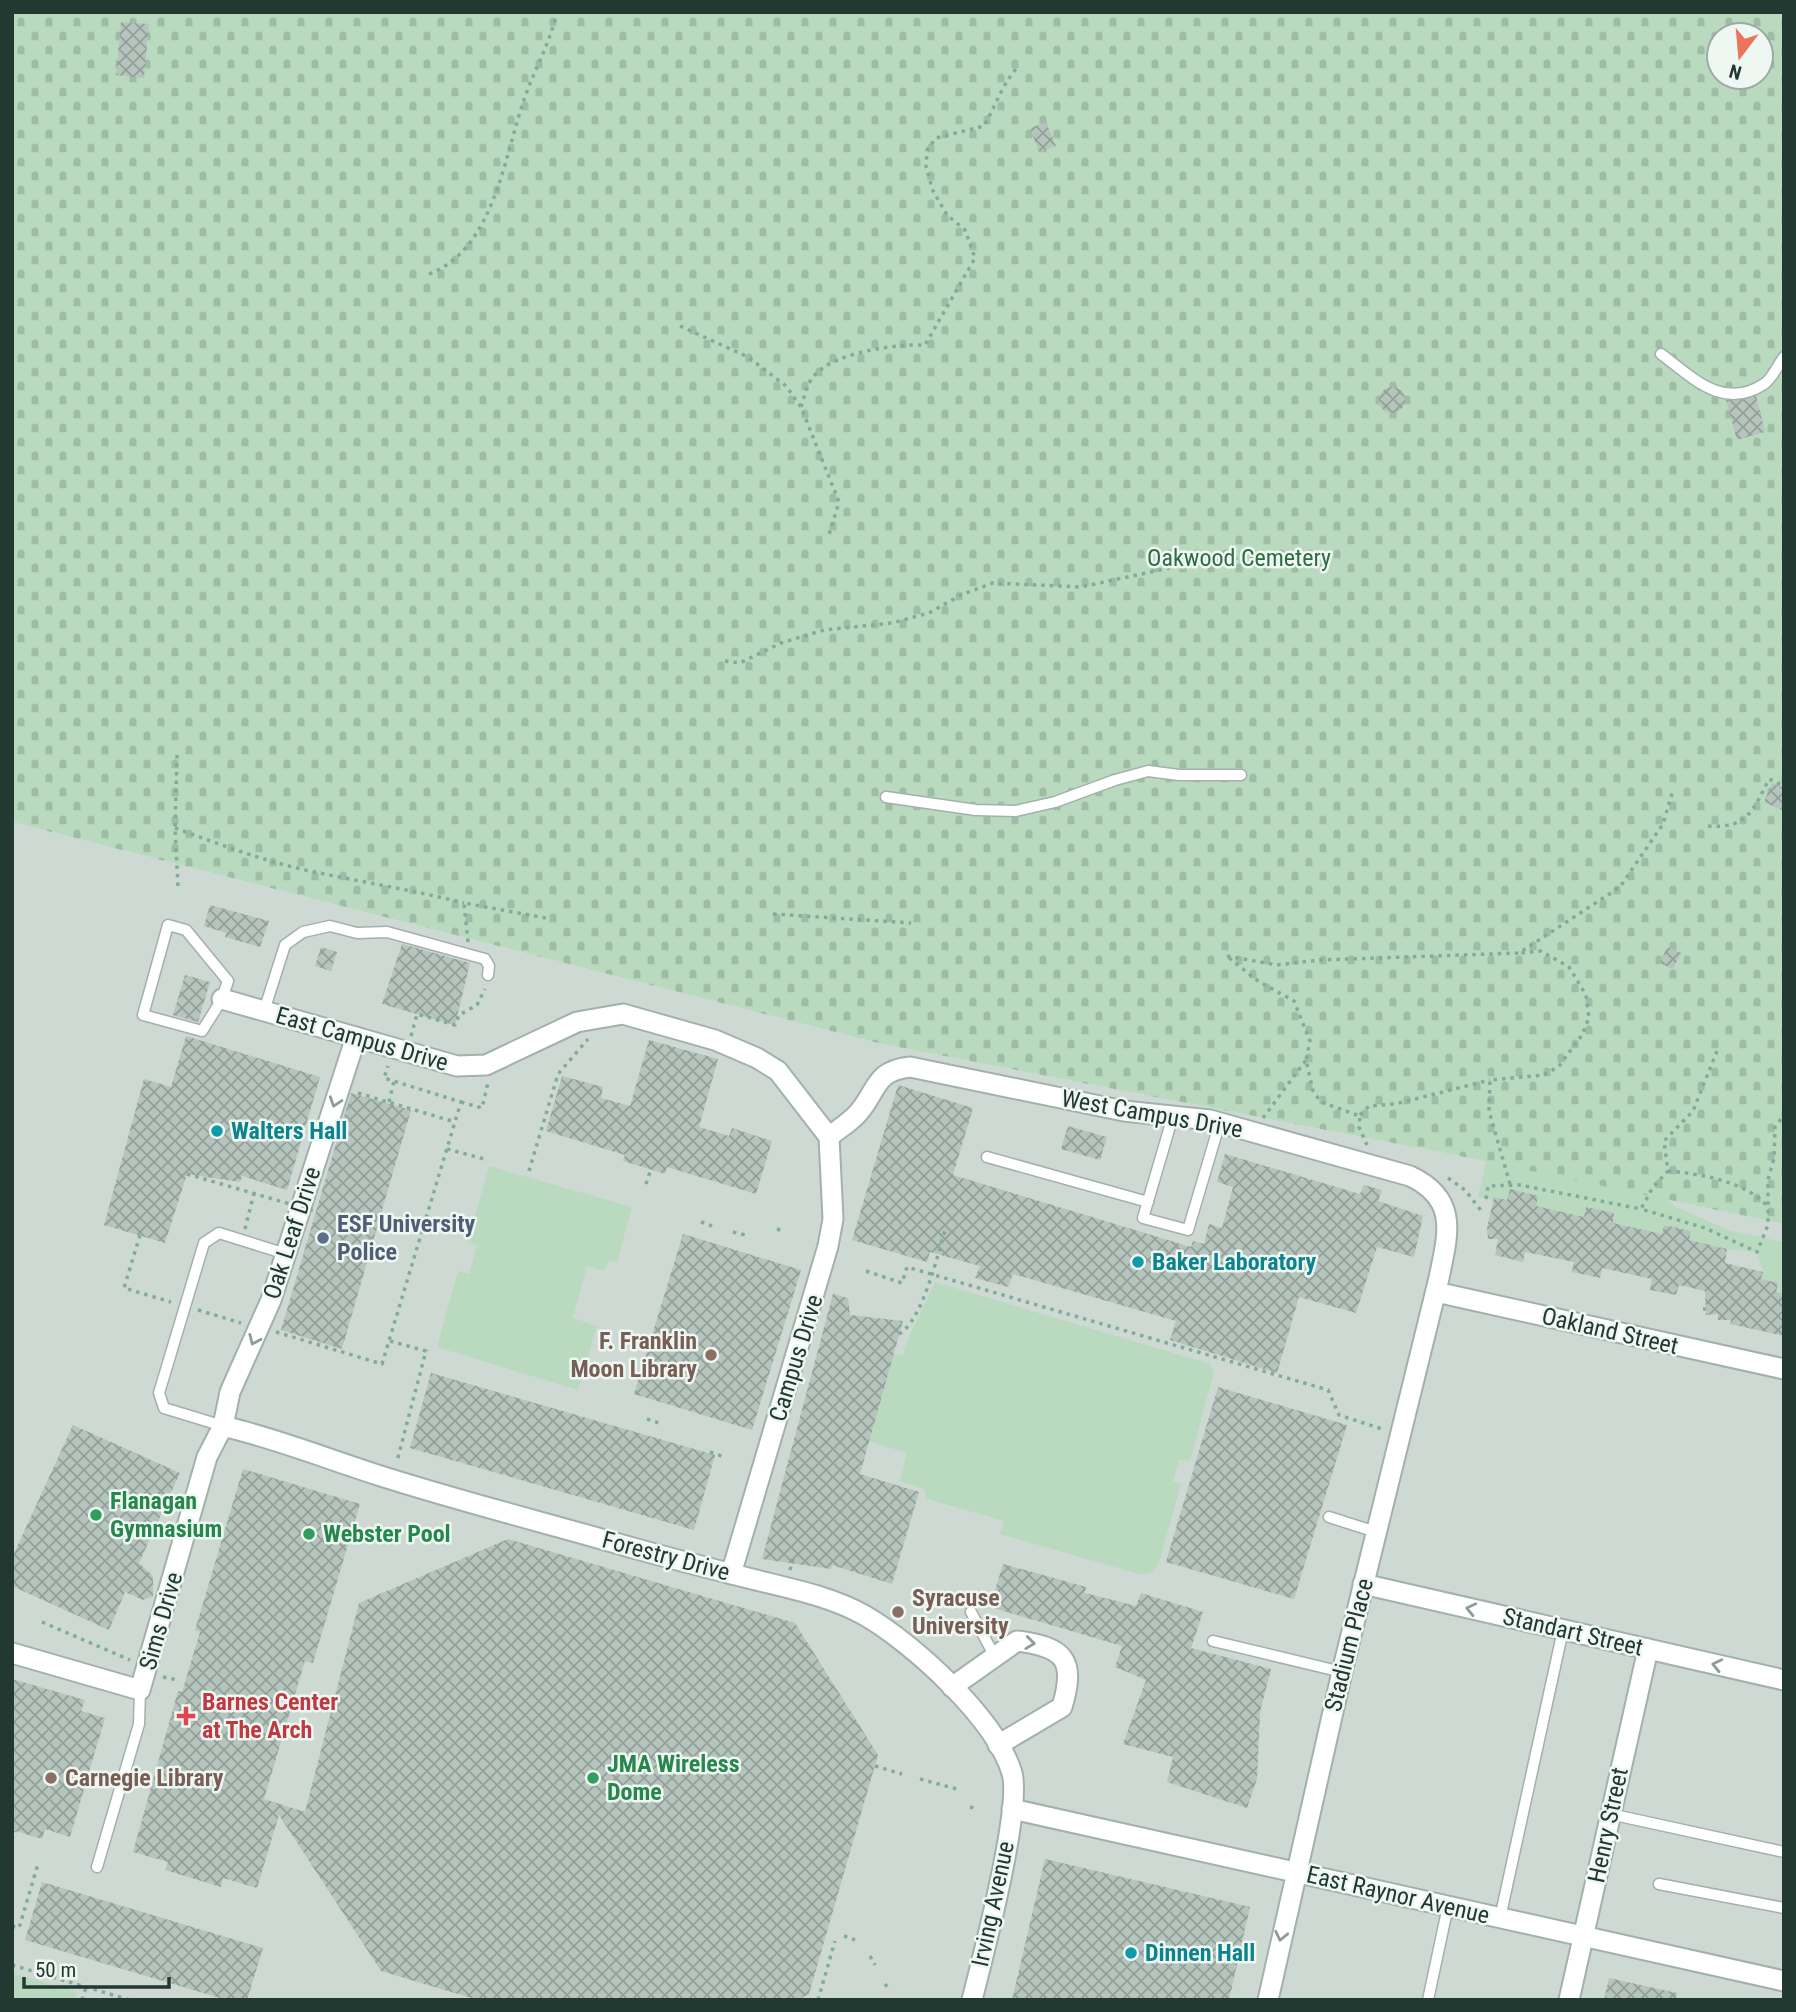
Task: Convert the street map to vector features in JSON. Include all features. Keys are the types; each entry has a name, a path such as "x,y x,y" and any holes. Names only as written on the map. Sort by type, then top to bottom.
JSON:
{"street":[{"name":"East Campus Drive","path":"222,999 356,1037 401,1044 457,1066 486,1065 577,1022 623,1014 715,1040 757,1058 778,1071 829,1137"},
{"name":"Oak Leaf Drive","path":"223,1426 230,1392 259,1328 286,1254 356,1037"},
{"name":"West Campus Drive","path":"829,1137 859,1112 878,1081 894,1069 910,1067 1124,1111 1220,1122 1410,1175 1426,1183 1441,1199 1448,1218 1448,1236 1436,1292"},
{"name":"Campus Drive","path":"731,1574 828,1246 833,1219 829,1137"},
{"name":"Oakland Street","path":"1436,1292 1784,1369"},
{"name":"Stadium Place","path":"1268,2000 1342,1672 1436,1292"},
{"name":"Forestry Drive","path":"223,1426 265,1436 391,1479 731,1574 824,1597 864,1615 894,1634 952,1687 998,1745 1012,1772 1012,1809"},
{"name":"Sims Drive","path":"12,1653 140,1690 207,1457 223,1426"},
{"name":"Standart Street","path":"1363,1584 1784,1680"},
{"path":"952,1687 1017,1641 1047,1645 1063,1659 1070,1680 1062,1707 998,1745"},
{"name":"Henry Street","path":"1569,2000 1648,1650"},
{"name":"East Raynor Avenue","path":"1012,1809 1784,1981"},
{"name":"Irving Avenue","path":"972,2000 1012,1809"}],"lane":[{"path":"1661,354 1708,390 1728,395 1765,384 1784,357"},
{"path":"886,797 976,810 1016,811 1055,802 1148,771 1180,775 1241,775"},
{"path":"168,925 186,930 228,981 222,999 202,1031 143,1015 168,925"},
{"path":"264,1011 285,944 303,932 330,926 357,933 387,932 485,958 489,966 488,975"},
{"path":"1172,1116 1143,1218 1188,1230 1220,1122"},
{"path":"987,1157 1148,1202"},
{"path":"223,1426 164,1408 159,1393 204,1243 219,1233 286,1254"},
{"path":"1329,1517 1377,1532"},
{"path":"971,1612 995,1657"},
{"path":"1500,1918 1563,1630"},
{"path":"1213,1641 1342,1672"},
{"path":"97,1867 139,1724 140,1690"},
{"path":"1610,1814 1784,1852"},
{"path":"1659,1884 1784,1908"},
{"path":"1428,2000 1448,1906"}],"path":[{"path":"429,274 445,268 477,233 497,187 525,95 549,45 557,12"},
{"path":"801,407 814,376 839,359 898,344 925,345 975,258 965,230 947,215 933,191 926,167 927,150 936,138 984,126 1000,100 1005,81 1016,69"},
{"path":"680,326 748,357 786,386 801,407 839,502 828,538"},
{"path":"725,661 740,663 781,643 824,630 892,623 929,613 961,594 993,583 1081,587 1188,564 1264,555"},
{"path":"177,755 175,828 178,886"},
{"path":"1708,826 1727,827 1740,822 1755,808 1769,779 1784,786"},
{"path":"1519,953 1620,887 1663,824 1673,790"},
{"path":"175,828 250,855 309,870 546,918"},
{"path":"464,903 470,954"},
{"path":"773,914 911,923"},
{"path":"1360,1116 1321,1102 1313,1091 1306,1060 1310,1041 1294,1001 1258,981 1227,956 1278,965 1320,960 1541,951 1569,967 1586,995 1589,1018 1582,1035 1559,1066 1544,1074 1490,1080 1395,1104 1368,1106 1360,1116 1359,1127 1368,1147 1377,1149"},
{"path":"488,975 477,1005 459,1015 455,1025 417,1014 384,1078 482,1108 495,1060"},
{"path":"529,1171 558,1074 607,1016"},
{"path":"1668,1171 1664,1141 1693,1111 1717,1051"},
{"path":"1259,1133 1265,1112 1306,1060"},
{"path":"1490,1080 1489,1111 1510,1184"},
{"path":"389,1102 394,1081"},
{"path":"340,1087 455,1122"},
{"path":"290,1337 382,1364 461,1102"},
{"path":"1486,1199 1488,1186 1510,1184 1641,1209 1705,1228 1757,1252 1768,1225 1768,1181 1774,1158 1775,1127 1784,1115"},
{"path":"447,1149 484,1159"},
{"path":"646,1184 651,1169"},
{"path":"1668,1171 1694,1173 1742,1188 1759,1197 1768,1207"},
{"path":"1641,1209 1653,1187 1668,1171"},
{"path":"187,1174 314,1211"},
{"path":"1446,1177 1465,1189 1483,1213"},
{"path":"246,1224 254,1193"},
{"path":"701,1222 712,1226"},
{"path":"899,1334 906,1330 931,1274 946,1227"},
{"path":"777,1230 785,1232"},
{"path":"733,1232 745,1235"},
{"path":"140,1235 124,1288 259,1328"},
{"path":"866,1271 902,1283 907,1267 1328,1390 1339,1415 1401,1434"},
{"path":"390,1340 426,1351 391,1479"},
{"path":"647,1419 662,1423"},
{"path":"709,1452 722,1455"},
{"path":"42,1622 133,1661"},
{"path":"162,1676 178,1681"},
{"path":"875,1766 902,1774"},
{"path":"920,1779 957,1789"},
{"path":"970,1807 978,1809"},
{"path":"12,1840 15,1831"},
{"path":"12,1926 19,1928 38,1864"},
{"path":"844,1936 855,1940"},
{"path":"818,2000 835,1941"},
{"path":"870,1956 875,1965"},
{"path":"12,1965 130,2000"},
{"path":"885,1984 889,1989"},
{"path":"82,2000 86,1987"}],"shaded area":[{"name":"Syracuse University","path":"12,822 882,1044 1450,1154 1784,1224 1784,2000 12,2000"}],"green space":[{"name":"Oakwood Cemetery","path":"12,12 1784,12 1784,1224 1450,1154 882,1044 12,822"},
{"path":"1488,1155 1654,1188 1676,1207 1728,1230 1784,1242 1784,1294 1776,1292 1761,1279 1763,1272 1757,1252 1727,1249 1689,1240 1691,1231 1664,1225 1662,1234 1613,1223 1614,1213 1586,1207 1584,1217 1495,1197 1494,1200 1478,1197"},
{"path":"489,1166 632,1207 617,1262 608,1261 604,1271 587,1266 573,1318 597,1326 578,1390 437,1347 458,1271 469,1274 477,1246 468,1242"},
{"path":"935,1282 1210,1364 1214,1372 1190,1461 1179,1460 1173,1481 1181,1484 1159,1563 1151,1572 1135,1573 1000,1534 1004,1521 927,1499 924,1489 900,1481 907,1453 869,1441 894,1354 903,1355"},
{"path":"12,1973 77,1992 74,2000 12,2000"}],"building":[{"path":"121,22 149,24 144,78 116,75"},
{"path":"1046,122 1056,146 1039,152 1030,128"},
{"path":"1392,387 1401,391 1405,400 1401,409 1392,413 1383,409 1379,400 1383,391"},
{"path":"1756,396 1765,432 1737,440 1726,400"},
{"path":"1772,783 1784,788 1784,811 1764,802"},
{"path":"210,905 269,921 260,947 225,937 226,933 204,926"},
{"path":"402,944 470,963 455,1025 382,1004"},
{"path":"321,947 337,952 331,971 315,966"},
{"path":"1667,947 1681,953 1673,969 1660,963"},
{"path":"185,975 210,982 198,1022 173,1015"},
{"name":"Walters Hall","path":"186,1036 320,1077 287,1190 242,1176 240,1182 187,1174 165,1243 104,1225 144,1079 171,1087"},
{"path":"649,1040 718,1059 699,1127 729,1136 732,1128 772,1141 756,1194 667,1167 665,1174 623,1161 625,1155 546,1131 562,1076 603,1087 601,1098 630,1106"},
{"name":"Baker Laboratory","path":"898,1085 973,1108 953,1175 1191,1247 1193,1241 1204,1244 1209,1224 1222,1228 1233,1187 1217,1182 1225,1154 1360,1194 1364,1185 1382,1190 1378,1201 1423,1216 1414,1257 1377,1247 1356,1313 1299,1297 1277,1373 1170,1340 1176,1321 1013,1274 1008,1287 975,1278 980,1266 930,1252 927,1262 852,1240"},
{"path":"351,1093 411,1110 342,1349 281,1330"},
{"path":"1068,1126 1107,1137 1100,1160 1061,1149"},
{"path":"1510,1189 1538,1196 1536,1206 1584,1217 1586,1207 1614,1213 1613,1223 1662,1234 1664,1225 1691,1231 1689,1240 1727,1249 1725,1263 1763,1272 1761,1279 1778,1283 1776,1292 1784,1294 1784,1336 1730,1324 1731,1320 1718,1320 1718,1314 1706,1315 1705,1291 1679,1285 1676,1295 1650,1290 1652,1279 1602,1268 1600,1278 1572,1272 1574,1262 1525,1252 1523,1262 1495,1255 1498,1239 1488,1239 1487,1228 1494,1197 1507,1200"},
{"name":"F. Franklin Moon Library","path":"683,1234 801,1270 752,1430 634,1394"},
{"path":"833,1294 848,1298 850,1315 903,1321 860,1474 919,1492 892,1584 832,1565 831,1569 762,1559"},
{"path":"431,1373 715,1455 694,1530 410,1448"},
{"path":"1218,1387 1347,1425 1294,1599 1166,1562"},
{"name":"Flanagan Gymnasium","path":"73,1425 180,1473 139,1563 153,1576 153,1596 143,1600 125,1592 109,1630 12,1586 12,1558"},
{"name":"JMA Wireless Dome","path":"243,1469 360,1504 313,1663 305,1661 264,1799 305,1812 359,1603 508,1539 795,1623 878,1755 809,1994 797,2000 478,2000 381,1971 279,1815 257,1888 223,1878 221,1887 165,1870 168,1862 133,1852 178,1691 182,1692 200,1632 195,1630"},
{"path":"1003,1564 1086,1587 1085,1593 1136,1606 1141,1593 1203,1612 1191,1648 1271,1669 1260,1712 1257,1779 1247,1808 1167,1782 1173,1757 1123,1744 1146,1680 1115,1667 1122,1646 990,1607"},
{"name":"Carnegie Library","path":"12,1679 85,1700 81,1711 105,1718 70,1837 45,1829 42,1839 12,1830"},
{"name":"Dinnen Hall","path":"1045,1859 1250,1907 1229,2000 1012,2000"},
{"path":"42,1882 263,1948 247,2000 227,2000 25,1940"},
{"path":"1609,1978 1677,1993 1676,2000 1604,2000"}],"place":[{"name":"Walters Hall","path":"217,1131"},
{"name":"ESF University Police","path":"323,1238"},
{"name":"Baker Laboratory","path":"1138,1262"},
{"name":"F. Franklin Moon Library","path":"711,1355"},
{"name":"Flanagan Gymnasium","path":"96,1515"},
{"name":"Webster Pool","path":"309,1534"},
{"name":"Syracuse University","path":"898,1612"},
{"name":"Barnes Center at The Arch","path":"186,1716"},
{"name":"Carnegie Library","path":"51,1778"},
{"name":"JMA Wireless Dome","path":"593,1778"},
{"name":"Dinnen Hall","path":"1131,1953"}]}
